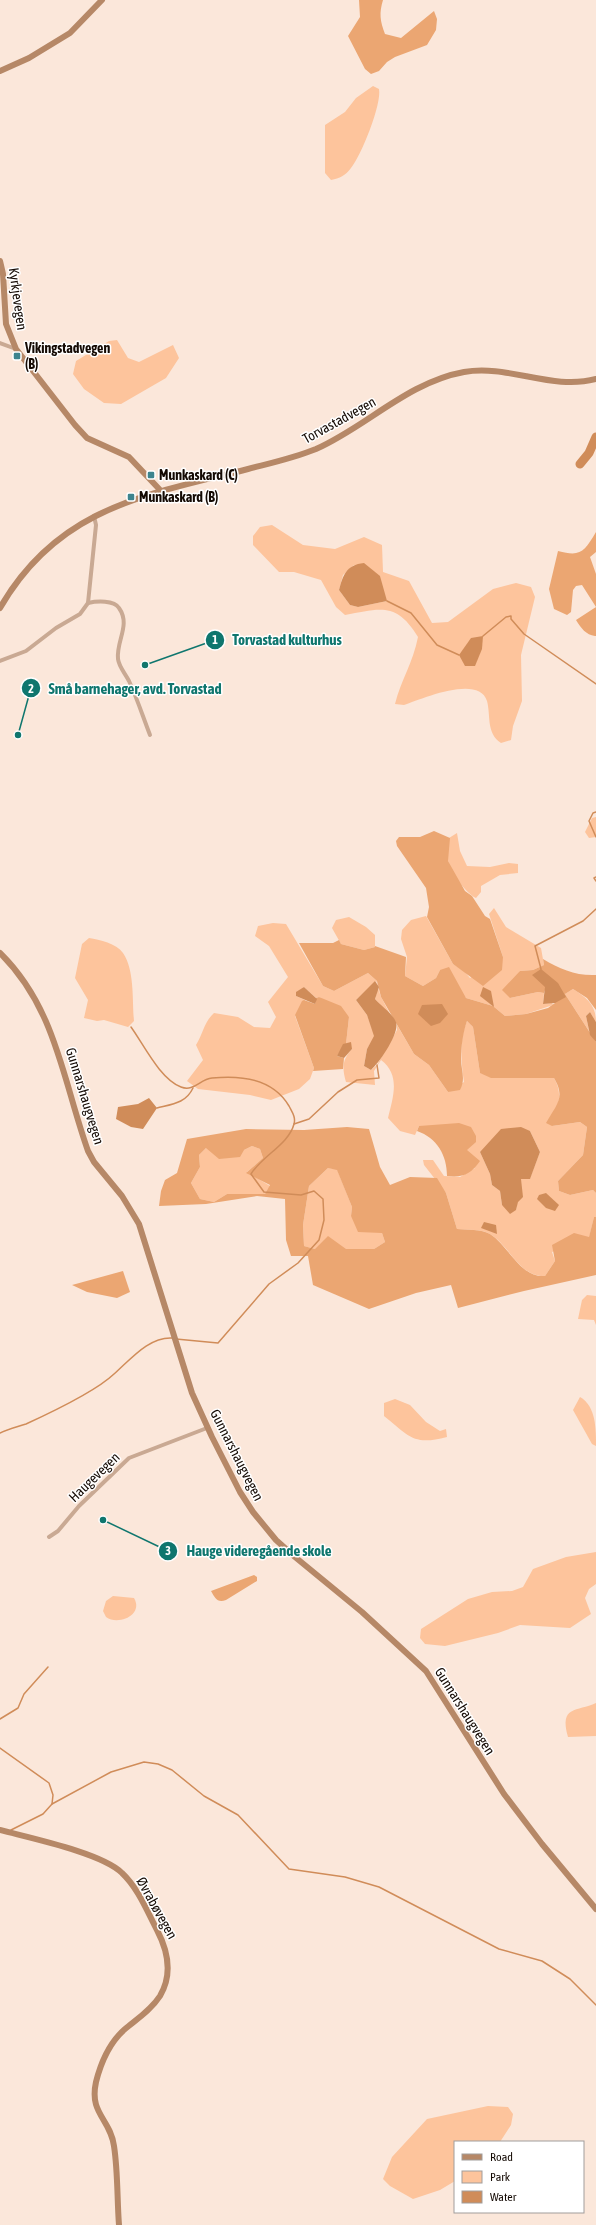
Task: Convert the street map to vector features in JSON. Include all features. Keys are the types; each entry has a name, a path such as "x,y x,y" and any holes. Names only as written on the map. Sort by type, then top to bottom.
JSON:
{"main road":[{"path":"0,72 29,58 70,33 102,0"},
{"name":"Kyrkjevegen","path":"0,261 3,274 6,324 16,349 75,425 87,438 129,457 161,491"},
{"name":"Torvastadvegen","path":"0,608 17,581 44,551 71,529 94,515 125,502 161,491 315,449 345,434 423,386 454,374 492,370 565,382 596,378"},
{"name":"Gunnarshaugvegen","path":"0,953 26,984 52,1034 88,1151 94,1162 122,1196 139,1224 192,1393 207,1428 240,1492 266,1528 295,1557 362,1612 426,1671 504,1794 542,1844 596,1909"},
{"name":"Øvrabøvegen","path":"0,1830 97,1858 118,1869 128,1880 138,1896 166,1952 168,1972 161,1993 152,2006 114,2041 103,2061 94,2092 96,2108 110,2131 115,2148 119,2225"}],"street":[{"path":"0,343 16,349"},
{"path":"0,661 26,651 56,628 80,614 88,603 96,525 94,515"},
{"path":"88,603 113,603 119,607 124,618 124,628 117,650 119,661 142,710 150,735"},
{"name":"Haugevegen","path":"49,1538 58,1531 79,1506 129,1458 207,1428"}],"green space":[{"path":"373,86 379,89 379,96 374,117 365,142 349,171 342,176 331,180 325,173 325,125 345,112 356,98"},
{"path":"117,340 128,358 139,362 173,345 179,358 166,378 121,404 104,403 84,389 73,374 76,361 109,341"},
{"path":"272,525 303,545 335,549 364,537 382,545 383,572 409,581 432,623 448,622 493,589 516,583 531,587 535,597 521,655 522,701 513,726 511,740 501,743 496,739 491,729 487,701 482,693 473,689 462,689 436,694 404,705 395,704 418,637 410,626 403,618 387,610 345,615 336,607 321,580 294,572 279,572 253,545 253,536 260,527","holes":["354,565 387,601 358,607 350,605 339,590 343,575"]},
{"path":"596,817 596,837 589,838 585,832 592,818"},
{"path":"457,833 460,851 467,866 490,867 509,863 518,864 518,873 500,875 481,886 481,892 476,898 463,887 449,866 447,852 449,838"},
{"path":"494,908 506,927 541,948 544,965 533,970 520,971 510,998 538,992 544,993 543,1004 552,1003 553,1005 526,1014 505,1016 493,1006 466,998 440,970 436,978 423,986 405,976 407,957 401,939 402,930 411,920 426,916 453,964 464,971 470,978 503,957 489,914"},
{"path":"349,917 366,927 375,935 375,947 364,950 341,944 332,928 336,920"},
{"path":"273,923 286,924 323,986 334,991 368,973 377,981 378,986 376,981 356,1000 367,1015 375,1036 367,1049 364,1066 371,1070 377,1065 397,1030 397,1025 414,1054 429,1065 448,1092 464,1082 462,1043 464,1028 467,1021 473,1027 480,1073 554,1078 559,1090 559,1102 552,1126 580,1122 587,1127 583,1155 558,1181 559,1191 570,1195 593,1190 596,1193 596,1217 594,1217 589,1238 552,1252 555,1261 545,1276 528,1272 515,1260 497,1239 487,1232 457,1229 446,1193 424,1165 423,1160 433,1160 444,1176 460,1177 475,1168 419,1126 415,1135 400,1131 388,1118 394,1087 391,1072 381,1060 374,1071 375,1085 346,1082 344,1064 346,1057 352,1049 346,1044 349,1017 319,997 316,998 304,987 296,996 305,1000 295,1016 314,1068 310,1079 299,1089 271,1100 250,1095 198,1089 187,1081 203,1060 196,1045 208,1020 214,1013 238,1017 254,1027 270,1028 276,1017 268,1002 288,977 269,946 255,936 258,926","holes":["530,1131 540,1152 530,1178 521,1179 516,1210 502,1205 500,1191 492,1185 490,1174 480,1152"]},
{"path":"89,938 108,942 120,950 127,960 130,968 134,1021 128,1027 104,1020 97,1021 84,1018 88,1000 75,978 82,944"},
{"path":"378,988 381,997 392,1018 375,999"},
{"path":"573,989 590,1002 596,1016 596,1022 590,1012 586,1016 589,1031 565,994"},
{"path":"252,1146 260,1149 263,1158 247,1172 270,1186 265,1194 227,1194 214,1202 200,1199 191,1183 200,1167 199,1155 206,1148 244,1150"},
{"path":"328,1168 337,1169 352,1207 351,1216 382,1233 385,1242 374,1249 315,1249 304,1246 303,1225 309,1186"},
{"path":"587,1295 596,1296 596,1325 594,1320 578,1319 582,1300"},
{"path":"580,1397 589,1406 594,1418 596,1446 592,1444 573,1410"},
{"path":"395,1399 410,1405 426,1422 440,1431 446,1429 447,1437 436,1440 419,1440 406,1434 384,1416 384,1403"},
{"path":"596,1552 596,1584 589,1589 585,1598 591,1614 570,1628 520,1625 498,1633 445,1646 425,1644 420,1638 421,1629 468,1599 492,1592 512,1591 523,1587 533,1569 566,1557"},
{"path":"113,1596 134,1598 136,1609 133,1614 117,1620 106,1617 103,1611 106,1601"},
{"path":"596,1703 596,1736 568,1737 566,1719 568,1715 576,1709"},
{"path":"488,2106 508,2107 513,2114 511,2125 501,2141 454,2141 454,2182 440,2190 413,2199 390,2186 383,2179 392,2157 427,2119"}],"shaded area":[{"path":"359,0 383,0 381,17 385,34 401,38 434,11 437,19 436,30 427,45 395,57 387,62 379,71 371,74 365,69 348,36 360,17"},
{"path":"596,532 596,552 590,557 596,574 596,607 582,585 576,586 573,590 571,612 567,615 554,609 549,589 558,551 577,553 581,551 585,548"},
{"path":"596,607 595,636 586,633 576,620"},
{"path":"434,831 450,838 448,861 465,891 472,896 485,916 490,919 503,957 502,970 483,986 453,964 427,917 429,907 426,888 397,846 396,841 399,837 420,837"},
{"path":"339,940 341,944 364,950 375,946 406,957 405,976 423,986 436,978 440,970 449,967 466,998 493,1006 505,1016 526,1014 548,1008 555,1003 546,987 544,993 538,992 510,998 502,990 520,971 533,970 544,965 543,959 568,971 596,975 596,1010 587,998 573,989 565,994 596,1042 596,1193 593,1190 570,1195 559,1191 558,1181 583,1155 587,1127 580,1122 552,1126 546,1123 556,1106 559,1096 558,1085 554,1078 491,1078 480,1073 473,1027 467,1021 461,1050 463,1078 462,1086 460,1090 448,1092 429,1065 414,1054 381,997 377,981 368,973 334,991 323,986 299,943 333,943"},
{"path":"319,997 341,1006 349,1017 346,1044 337,1056 344,1058 343,1069 313,1071 314,1068 295,1015 302,1001 304,1000 315,1004 316,998"},
{"path":"459,1123 471,1127 476,1136 476,1142 467,1150 480,1161 470,1172 462,1176 447,1176 447,1168 440,1148 430,1138 417,1131 419,1126"},
{"path":"347,1127 369,1129 380,1167 390,1185 410,1177 437,1178 446,1193 457,1229 487,1232 497,1239 522,1267 536,1275 545,1276 555,1261 552,1245 574,1233 589,1237 594,1217 596,1217 596,1275 458,1308 451,1285 416,1293 369,1309 313,1285 308,1256 291,1256 286,1240 285,1199 257,1196 206,1204 159,1206 161,1191 165,1180 177,1173 187,1139 246,1129 304,1130","holes":["252,1146 260,1149 263,1158 246,1173 270,1185 265,1194 227,1194 214,1202 200,1199 191,1183 200,1167 199,1155 206,1148 219,1159 240,1157 244,1150","328,1168 337,1170 352,1207 351,1216 358,1232 382,1233 385,1242 374,1249 346,1249 328,1236 315,1249 304,1246 303,1225 309,1186"]},
{"path":"123,1271 130,1292 117,1298 87,1292 72,1285"},
{"path":"254,1575 257,1577 257,1581 226,1600 218,1600 211,1591"}],"water":[{"path":"364,563 380,576 387,601 358,607 350,605 339,590 344,575 349,568"},
{"path":"483,636 482,649 475,666 465,666 459,655 471,638"},
{"path":"541,969 558,983 566,997 555,1003 543,1004 545,987 532,975"},
{"path":"375,981 379,987 375,999 392,1016 396,1022 396,1027 395,1033 388,1048 371,1070 364,1066 367,1049 374,1036 367,1015 356,1000"},
{"path":"304,987 317,999 315,1004 296,996 296,992"},
{"path":"483,987 491,991 494,1007 480,996"},
{"path":"442,1004 448,1014 440,1023 431,1026 418,1014 422,1005"},
{"path":"590,1012 596,1022 596,1042 590,1035 586,1016"},
{"path":"351,1042 352,1049 344,1058 337,1056 343,1044"},
{"path":"149,1098 157,1108 143,1129 131,1127 116,1119 118,1107 138,1104"},
{"path":"521,1127 530,1131 540,1152 530,1179 521,1179 523,1197 518,1202 516,1210 510,1214 502,1205 500,1191 492,1185 490,1174 480,1152 501,1129"},
{"path":"546,1193 559,1205 555,1211 546,1208 537,1199 539,1195"},
{"path":"484,1222 496,1225 497,1234 481,1228"}],"waterway":[{"path":"580,464 589,453 596,437"},
{"path":"387,601 411,613 437,645 459,655"},
{"path":"483,636 506,617 511,616 511,619 524,634 596,684"},
{"path":"596,812 593,813 589,821 596,837"},
{"path":"596,877 594,878 596,881"},
{"path":"541,969 535,946 583,921 596,909"},
{"path":"131,1027 159,1069 173,1083 181,1087 190,1088 212,1078 245,1078 265,1084 282,1097 292,1112 294,1124 287,1138 262,1161 251,1174 264,1192 301,1195 314,1191 323,1199 324,1220 319,1240 298,1263 269,1284 218,1343 176,1339"},
{"path":"294,1124 309,1119 338,1092 357,1080 379,1078 377,1065"},
{"path":"157,1108 183,1100 193,1088"},
{"path":"0,1433 26,1424 72,1402 106,1381 140,1350 164,1338 173,1338"},
{"path":"0,1719 18,1708 24,1694 48,1667"},
{"path":"0,1748 49,1783 53,1795 52,1804"},
{"path":"11,1830 43,1814 52,1804 111,1772 144,1762 158,1764 172,1770 204,1796 238,1815 289,1869 345,1877 379,1887 499,1949 542,1961 570,1979 596,2005"}],"place":[{"name":"Vikingstadvegen (B)","path":"17,356"},
{"name":"Munkaskard (C)","path":"151,475"},
{"name":"Munkaskard (B)","path":"131,497"},
{"name":"Torvastad kulturhus","path":"145,665"},
{"name":"Små barnehager, avd. Torvastad","path":"18,735"},
{"name":"Hauge videregående skole","path":"103,1520"}]}
